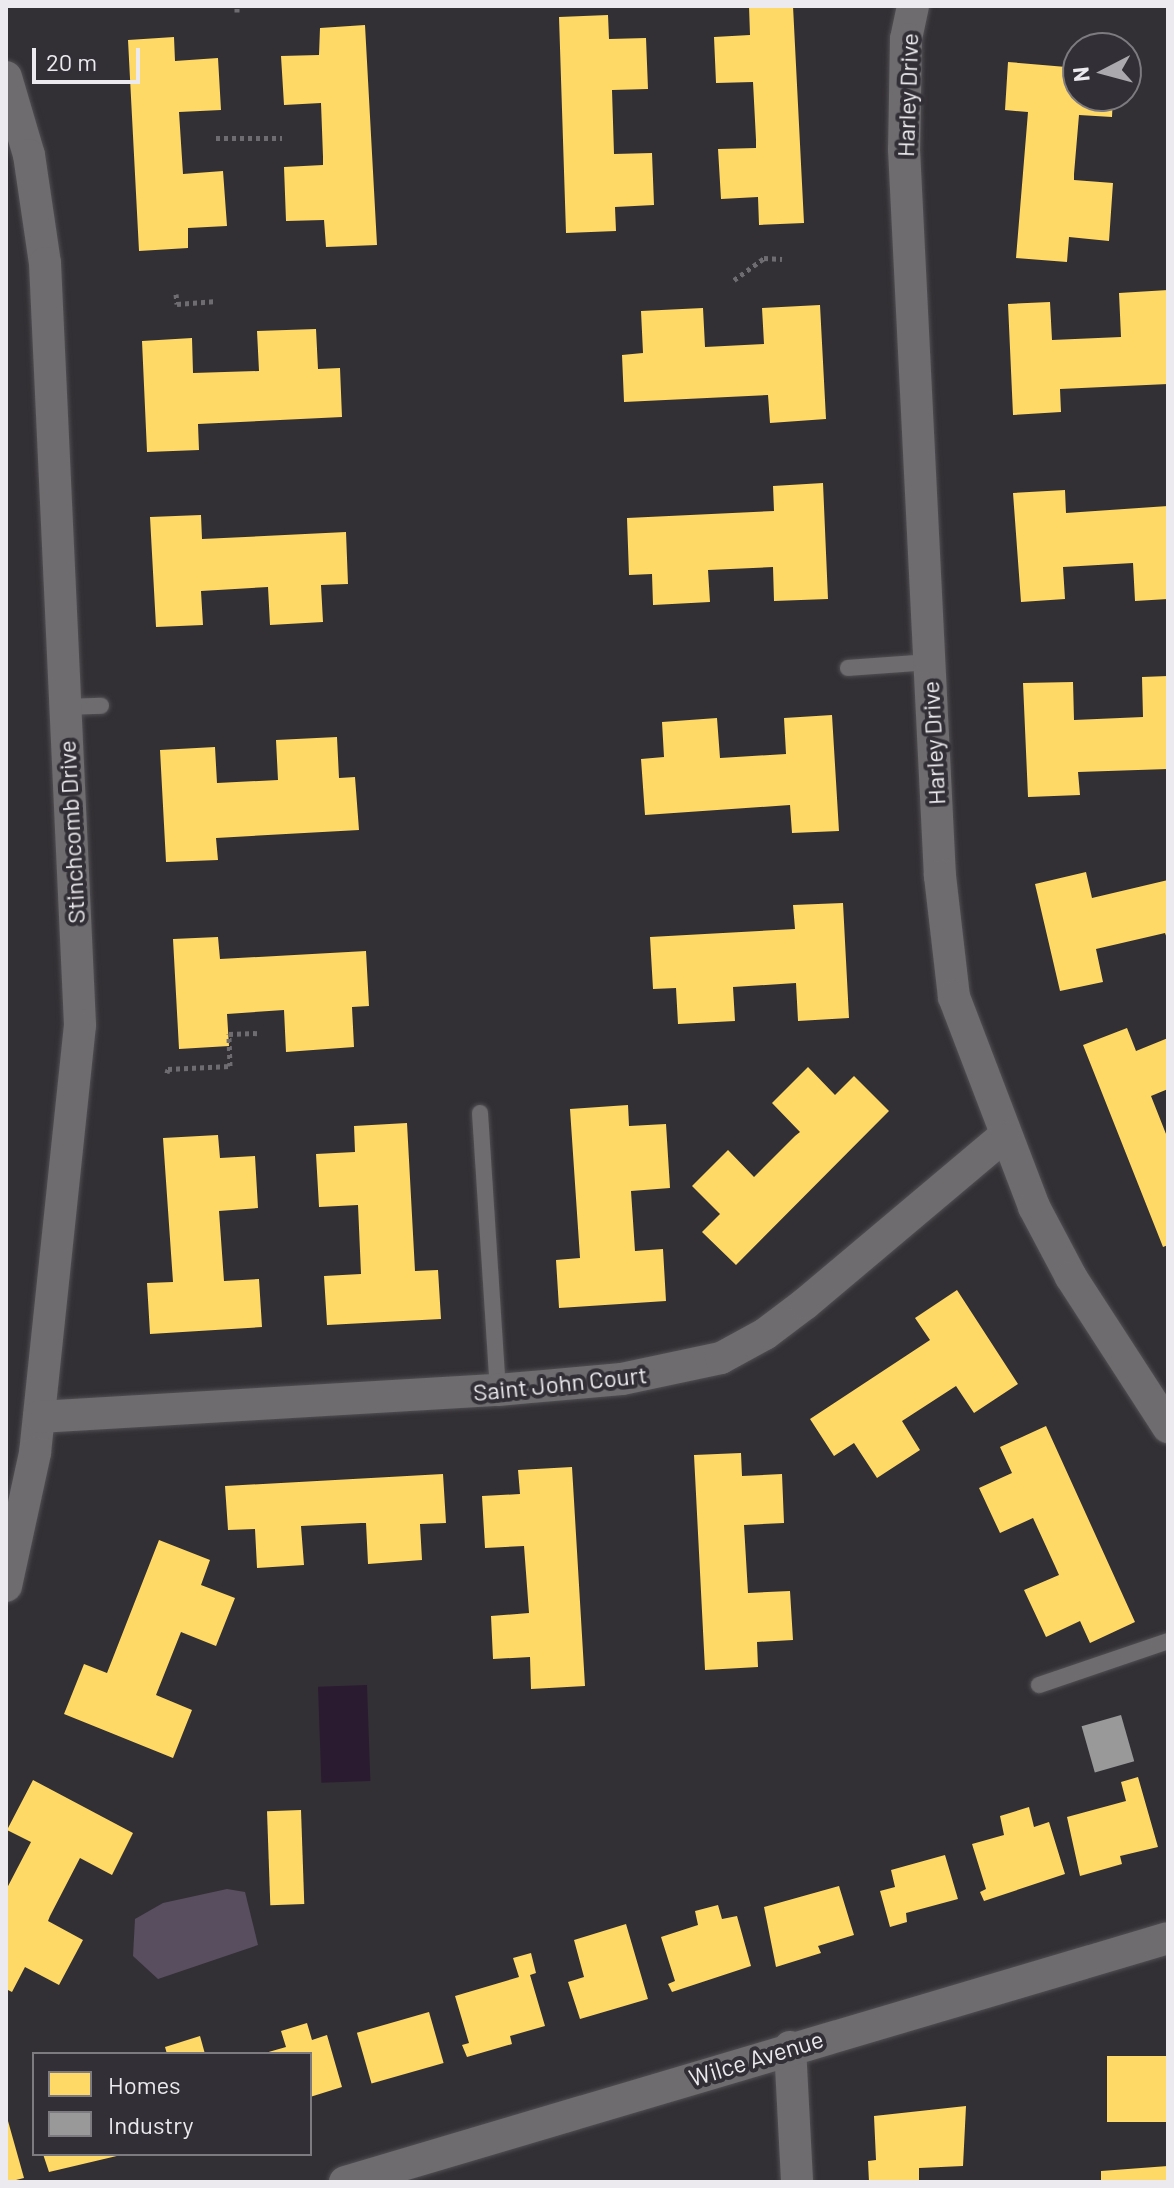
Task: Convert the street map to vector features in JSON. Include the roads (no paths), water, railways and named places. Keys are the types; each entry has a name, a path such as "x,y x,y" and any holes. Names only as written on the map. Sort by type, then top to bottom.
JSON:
{"street":[{"name":"Harley Drive","path":"913,6 906,39 904,149 941,891 954,997 1003,1137 1071,1277 1168,1427"},
{"name":"Stinchcomb Drive","path":"6,77 29,155 45,263 80,1025 73,1132 39,1417 23,1522 6,1586"},
{"name":"Saint John Court","path":"39,1417 498,1390 622,1379 721,1358 796,1311 1003,1137"},
{"name":"Wilce Avenue","path":"345,2182 790,2047 1168,1938"},
{"path":"790,2047 797,2182"}],"lane":[{"path":"848,668 929,662"},
{"path":"65,707 101,706"},
{"path":"480,1113 498,1390"},
{"path":"1039,1685 1168,1641"}]}
